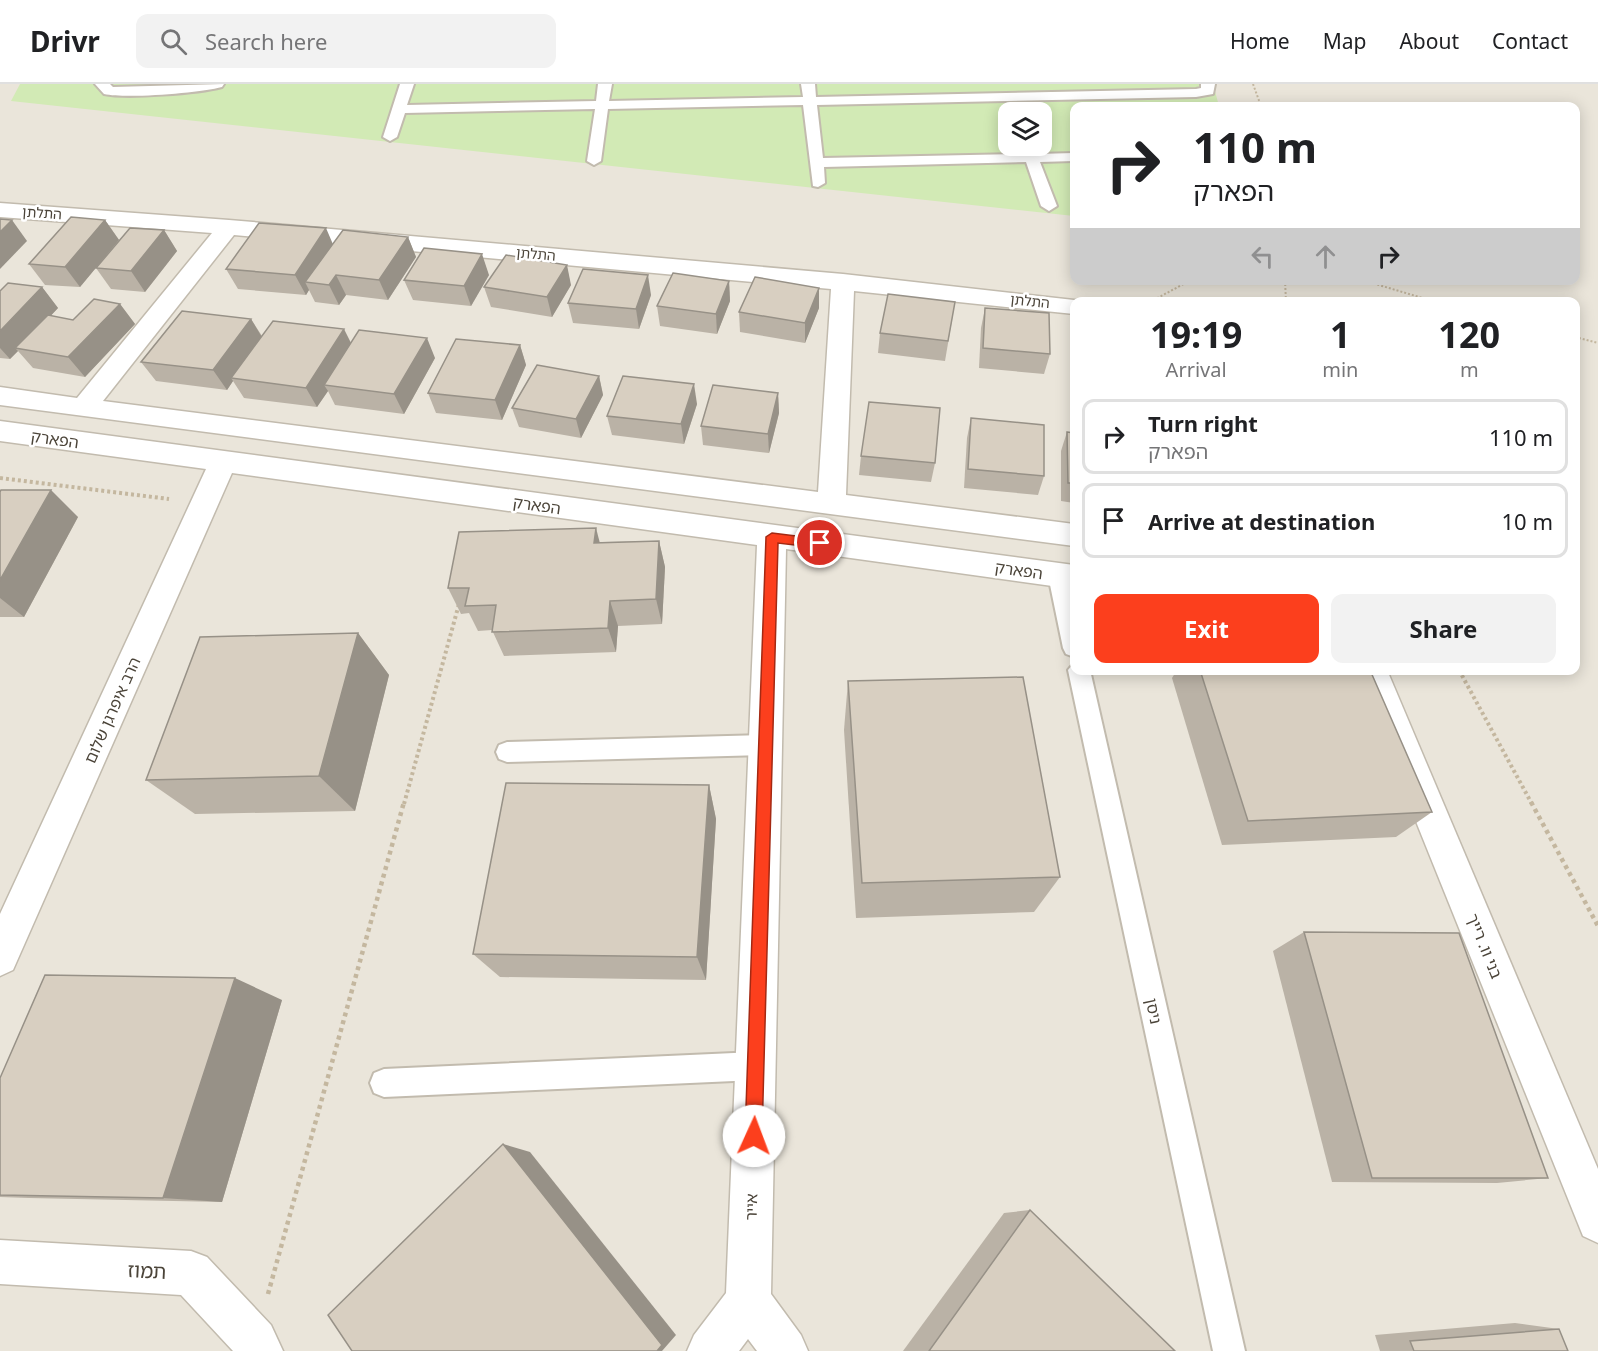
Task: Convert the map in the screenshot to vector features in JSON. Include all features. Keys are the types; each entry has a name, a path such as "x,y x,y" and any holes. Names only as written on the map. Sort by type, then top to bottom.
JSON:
{"street":[{"name":"התלתן","path":"0,210 229,227 843,281 1070,306"},
{"path":"83,408 229,227"},
{"path":"831,505 843,281"},
{"name":"הפארק","path":"0,396 1070,535"},
{"name":"הפארק","path":"0,431 1066,576"},
{"name":"הרב איפרגן שלום","path":"0,957 223,462"},
{"name":"אייר","path":"748,1301 772,537"},
{"name":"בני וו. רייך","path":"1373,675 1598,1221"},
{"name":"תמוז","path":"0,1262 191,1274 257,1346"},
{"path":"710,1351 748,1301 785,1351"}],"lane":[{"path":"102,84 109,91 202,88 216,84"},
{"path":"390,137 407,84"},
{"path":"594,161 605,84"},
{"path":"808,84 819,183"},
{"path":"399,109 810,100 1010,91 1196,93 1208,91 1208,84"},
{"path":"816,163 998,154"},
{"path":"1052,155 1070,157"},
{"path":"1030,156 1049,206"},
{"path":"1066,576 1070,612"},
{"name":"ניסן","path":"1080,675 1229,1351"},
{"path":"507,752 766,746"},
{"path":"384,1083 756,1066"}],"path":[{"path":"1253,84 1260,102"},
{"path":"1159,297 1182,285"},
{"path":"1379,285 1419,297"},
{"path":"1580,339 1598,344"},
{"path":"0,478 171,500 166,510"},
{"path":"257,1346 459,602"},
{"path":"1462,675 1598,926"}],"shaded area":[{"path":"0,84 1598,84 1598,1351 0,1351"}],"green space":[{"path":"20,84 1213,84 1218,102 1070,102 1070,216 11,101"}],"building":[{"path":"71,217 105,220 65,267 29,264"},
{"path":"0,219 12,220 0,232"},
{"path":"259,223 326,228 295,275 226,269"},
{"path":"130,228 164,230 131,271 96,268"},
{"path":"343,230 408,237 379,280 336,275 329,285 305,282"},
{"path":"424,248 482,254 464,286 404,280"},
{"path":"506,255 567,265 547,297 484,287"},
{"path":"583,269 648,275 636,309 568,303"},
{"path":"673,273 729,281 716,314 657,306"},
{"path":"755,277 819,288 805,323 739,312"},
{"path":"8,283 42,287 0,331 0,291"},
{"path":"888,294 955,302 948,341 880,333"},
{"path":"94,299 120,304 68,357 15,348 48,315 73,320"},
{"path":"985,308 1049,313 1050,354 983,348"},
{"path":"182,311 251,319 213,370 141,362"},
{"path":"273,321 344,329 306,388 231,378"},
{"path":"359,330 427,338 394,394 324,385"},
{"path":"456,339 520,345 495,400 428,393"},
{"path":"537,365 599,376 576,419 512,408"},
{"path":"623,376 694,384 681,424 607,416"},
{"path":"713,385 778,393 768,434 701,426"},
{"path":"869,402 940,408 935,463 861,456"},
{"path":"971,418 1044,425 1044,476 968,469"},
{"path":"1067,432 1070,432 1070,483 1068,483"},
{"path":"1,490 51,490 0,580 0,492"},
{"path":"596,528 594,543 659,541 656,599 610,601 608,628 492,632 496,605 465,606 469,588 448,588 459,532"},
{"path":"358,633 319,776 146,780 200,637"},
{"path":"1202,675 1372,675 1432,812 1248,821"},
{"path":"1023,677 1060,877 862,883 848,681"},
{"path":"506,783 709,785 697,957 473,954"},
{"path":"1304,932 1459,933 1548,1178 1372,1178"},
{"path":"45,975 235,978 163,1198 0,1195 0,1078"},
{"path":"503,1144 662,1345 657,1351 352,1351 328,1315"},
{"path":"1030,1210 1175,1351 929,1351"},
{"path":"1559,1329 1568,1351 1414,1351 1410,1341"}],"route":[{"path":"754,1136 772,537 820,543"}]}
